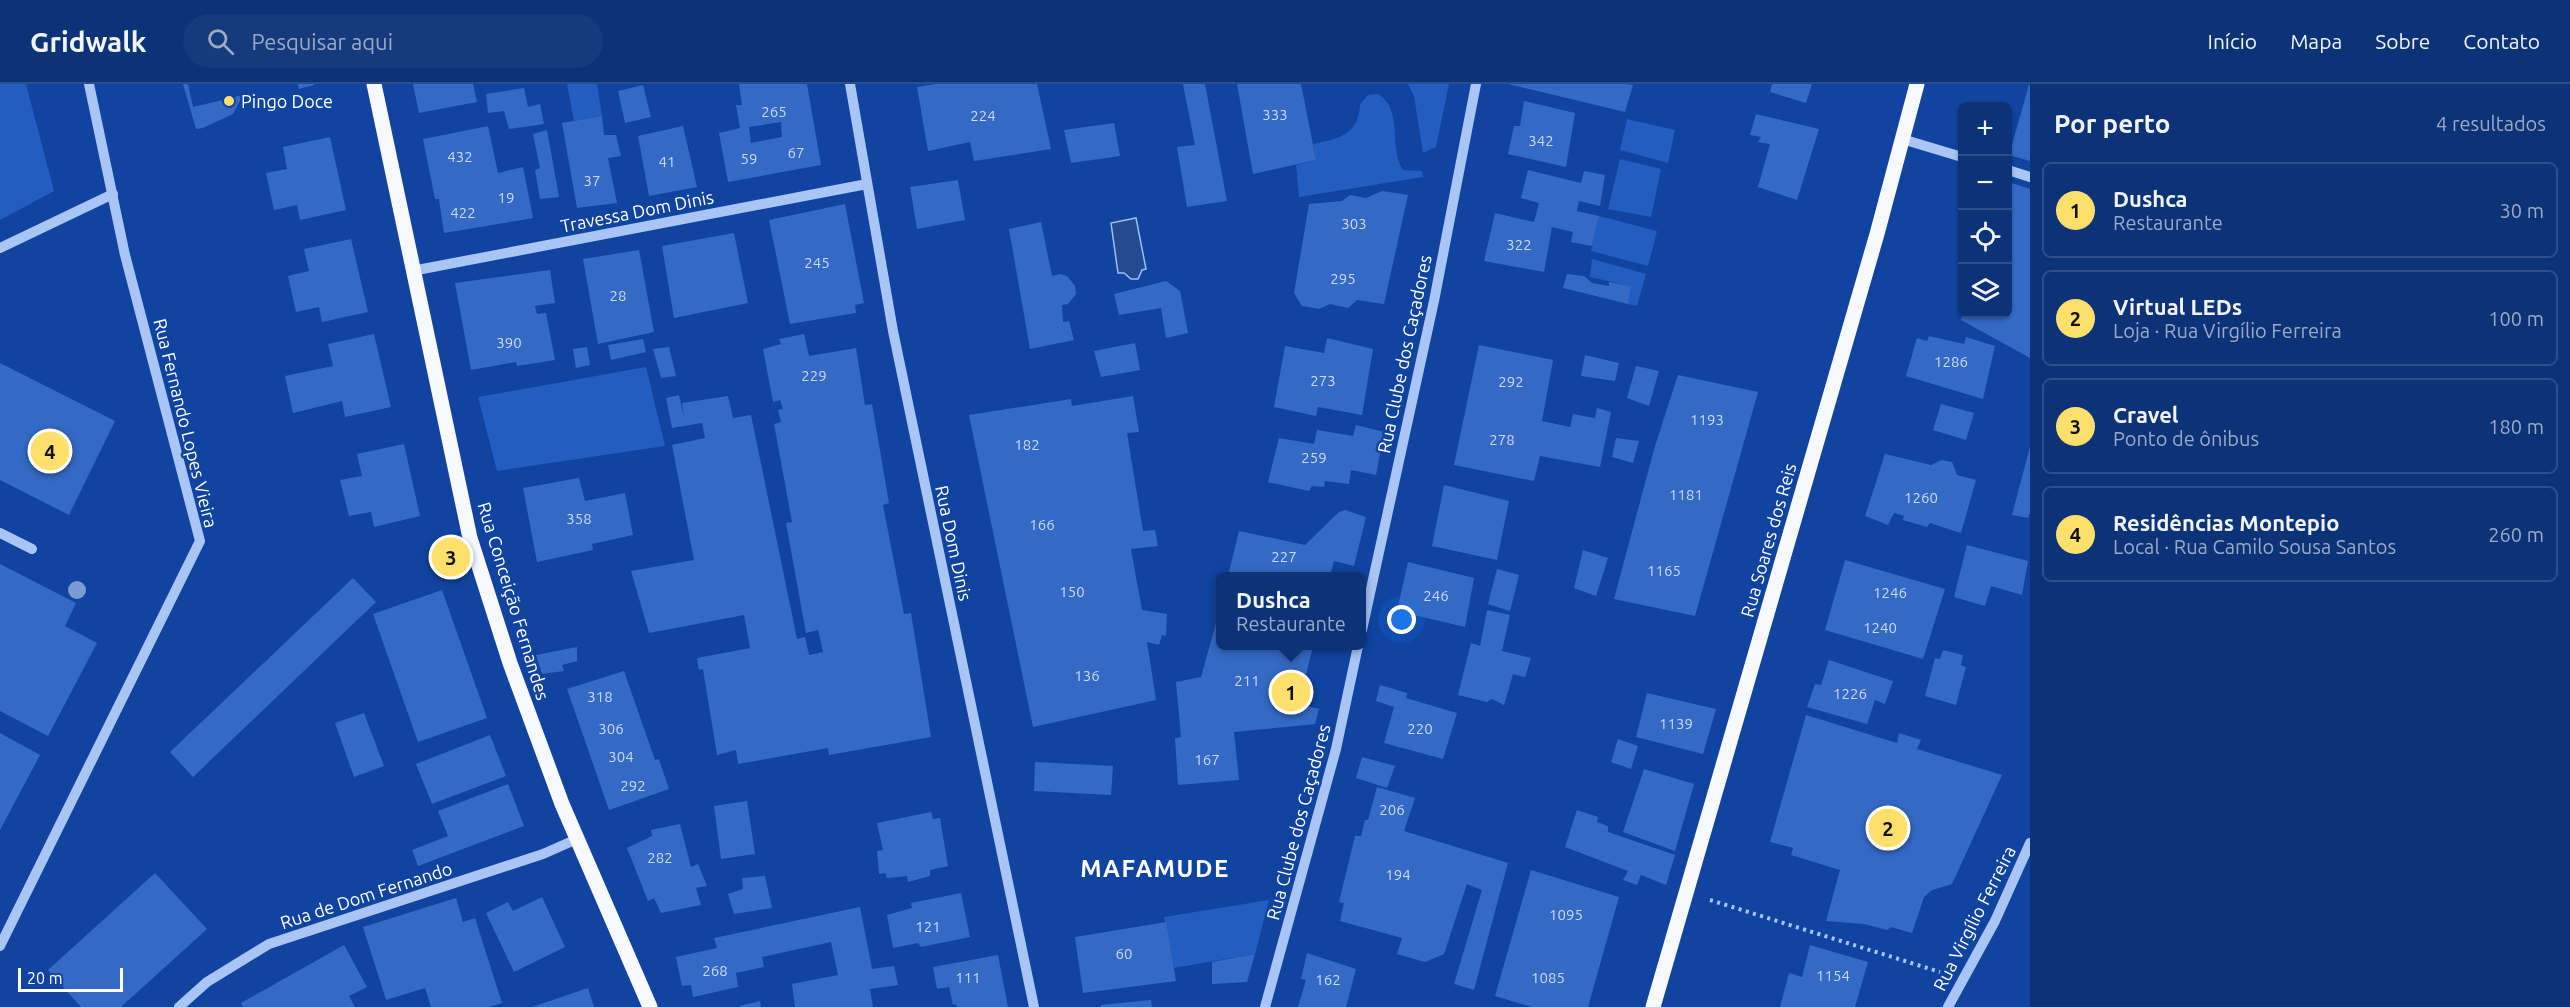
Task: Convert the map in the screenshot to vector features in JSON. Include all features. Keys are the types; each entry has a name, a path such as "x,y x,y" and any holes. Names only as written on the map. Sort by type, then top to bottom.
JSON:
{"main road":[{"name":"Rua Conceição Fernandes","path":"374,84 470,538 510,663 577,839 650,1007"},
{"name":"Rua Soares dos Reis","path":"1653,1007 1877,234 1917,84"}],"street":[{"name":"Rua Fernando Lopes Vieira","path":"0,946 200,541 125,255 114,194 89,84"},
{"name":"Rua Dom Dinis","path":"850,84 893,331 1034,1007"},
{"name":"Rua Clube dos Caçadores","path":"1366,612 1434,301 1476,84"},
{"path":"1902,139 1959,156"},
{"path":"2012,172 2030,177"},
{"name":"Travessa Dom Dinis","path":"412,271 867,184"},
{"path":"0,248 114,194"},
{"path":"0,533 32,549"},
{"name":"Rua Clube dos Caçadores","path":"1265,1007 1335,749 1357,650"},
{"name":"Rua de Dom Fernando","path":"179,1007 207,982 269,944 543,854 577,839"},
{"name":"Rua Virgílio Ferreira","path":"1948,1007 1995,921 2030,843"}],"path":[{"path":"1686,893 1964,979"}],"shaded area":[{"path":"0,84 26,84 54,191 0,220"},
{"path":"567,84 597,84 602,116 574,121"},
{"path":"1408,84 1449,84 1436,147 1423,153 1414,96"},
{"path":"1378,94 1391,110 1396,151 1403,170 1422,171 1423,177 1299,197 1296,165 1316,160 1313,144 1346,134 1356,123 1360,104 1368,95"},
{"path":"1627,119 1675,130 1668,163 1620,150"},
{"path":"1620,159 1661,169 1651,217 1608,209"},
{"path":"1599,216 1657,231 1648,266 1591,251"},
{"path":"1136,218 1146,269 1142,270 1138,279 1131,279 1124,273 1118,273 1111,223"},
{"path":"1592,259 1646,274 1637,306 1628,304 1630,286 1590,277"},
{"path":"646,367 665,446 497,471 478,397"},
{"path":"1269,900 1255,954 1174,968 1164,917"}],"building":[{"name":"Pingo Doce","path":"183,84 188,84 193,107 243,95 233,114 196,129"},
{"name":"Pingo Doce","path":"298,84 314,84 314,85 299,89"},
{"path":"413,84 473,84 477,102 419,113"},
{"path":"739,84 807,84 821,165 728,182 719,133 740,128 736,105 742,105","holes":["781,122 782,137 751,143 749,127"]},
{"path":"936,84 1037,84 1051,149 974,161 970,142 928,151 917,87"},
{"path":"1183,84 1205,84 1227,201 1187,207 1177,147 1195,145"},
{"path":"1237,84 1301,84 1316,160 1253,174"},
{"path":"1508,84 1626,84 1633,85 1625,112"},
{"path":"1772,84 1812,84 1806,103 1770,92"},
{"path":"643,85 651,117 625,123 618,91"},
{"path":"2030,85 2030,161 2012,156 2012,144"},
{"path":"524,88 528,107 540,104 544,124 509,129 504,111 488,113 486,94"},
{"path":"1524,101 1575,113 1566,167 1508,154 1514,126 1520,126"},
{"path":"1756,114 1819,129 1797,200 1758,187 1770,144 1758,142 1761,137 1750,135"},
{"path":"602,116 604,135 616,135 621,156 608,158 617,203 577,208 562,123"},
{"path":"1114,123 1120,156 1071,163 1064,130"},
{"path":"488,126 498,173 523,167 533,218 444,233 439,199 435,199 423,139"},
{"path":"683,126 697,187 649,196 638,136"},
{"path":"547,130 559,197 540,199 535,170 540,168 533,134"},
{"path":"330,137 346,210 300,220 297,205 274,210 266,173 287,169 283,147"},
{"path":"1528,170 1581,183 1584,171 1605,175 1600,206 1579,201 1577,211 1599,216 1592,246 1571,242 1573,232 1552,227 1544,272 1484,261 1495,213 1534,222 1539,203 1521,198"},
{"path":"958,180 965,220 917,229 910,187"},
{"path":"2012,183 2030,189 2030,358 1961,320 1962,318 2012,318"},
{"path":"1382,191 1408,195 1384,304 1357,300 1348,308 1330,304 1319,309 1302,306 1294,293 1309,204 1342,201 1350,195 1366,198"},
{"path":"845,204 864,303 855,305 856,313 790,324 769,220"},
{"path":"1041,222 1052,276 1060,274 1067,276 1075,286 1076,294 1068,304 1062,305 1063,322 1069,321 1074,340 1030,349 1009,229"},
{"path":"734,233 748,303 674,318 662,246"},
{"path":"351,239 368,312 322,322 319,307 296,312 288,276 309,271 304,249"},
{"path":"639,250 654,332 598,344 583,259"},
{"path":"550,270 555,303 535,306 537,314 546,313 555,360 517,366 516,362 471,370 455,283"},
{"path":"1567,274 1584,276 1592,283 1609,286 1609,282 1631,286 1628,304 1563,288"},
{"path":"1166,281 1180,291 1188,333 1166,338 1161,308 1119,315 1114,294"},
{"path":"374,334 391,407 345,417 342,401 293,413 285,376 333,366 328,344"},
{"path":"804,334 809,356 856,348 865,405 872,404 889,503 883,505 904,614 911,613 931,737 829,755 828,748 738,764 736,750 717,755 703,669 699,670 697,658 750,648 744,615 649,633 631,571 694,560 672,445 705,438 702,423 672,428 666,398 679,395 684,418 682,403 728,396 733,418 751,415 797,639 805,637 809,655 823,652 818,630 806,633 786,523 792,522 774,424 781,422 778,410 783,409 780,400 773,402 763,349 781,344 779,339"},
{"path":"1929,336 1964,344 1966,337 1995,346 1983,399 1906,376 1917,338 1927,341"},
{"path":"1327,338 1373,349 1362,415 1318,407 1316,416 1274,407 1285,346 1324,353"},
{"path":"643,339 646,352 611,360 608,345"},
{"path":"1135,343 1140,370 1101,377 1094,351"},
{"path":"1479,345 1553,360 1542,421 1570,427 1573,414 1595,418 1597,408 1611,412 1600,467 1540,456 1534,481 1454,465"},
{"path":"587,347 590,365 576,368 573,349"},
{"path":"669,347 676,376 661,378 653,349"},
{"path":"1585,355 1619,363 1615,381 1581,376"},
{"path":"0,363 115,421 69,515 0,480"},
{"path":"1636,366 1659,371 1649,406 1627,398"},
{"path":"1678,375 1758,392 1695,616 1614,599 1655,446"},
{"path":"1133,396 1139,432 1127,433 1143,531 1155,530 1158,546 1131,549 1142,610 1167,614 1166,636 1162,635 1159,645 1147,642 1156,700 1033,727 969,415 1071,399 1072,406"},
{"path":"1941,404 1974,413 1966,440 1933,430"},
{"path":"1356,425 1384,432 1376,475 1351,470 1349,484 1325,481 1324,487 1312,486 1309,491 1268,482 1279,438 1314,444 1317,430 1353,436"},
{"path":"1616,438 1639,441 1633,463 1612,457"},
{"path":"404,444 420,516 374,527 371,512 349,516 340,480 362,476 357,454"},
{"path":"2030,447 2030,513 2028,518 2012,515"},
{"path":"1885,454 1931,465 1942,460 1952,462 1957,475 1976,480 1961,533 1930,523 1927,527 1903,520 1904,516 1894,513 1888,525 1865,516"},
{"path":"579,478 585,501 625,493 633,535 592,544 593,550 537,562 523,488"},
{"path":"1444,485 1509,501 1497,560 1432,546"},
{"path":"1345,510 1366,517 1354,566 1334,561 1331,572 1229,572 1239,531 1305,545 1339,512"},
{"path":"1967,545 2028,561 2022,595 1991,586 1985,606 1954,597"},
{"path":"1583,550 1608,558 1596,596 1574,588"},
{"path":"1845,560 1945,589 1923,659 1825,630"},
{"path":"1408,562 1474,578 1465,627 1397,611"},
{"path":"0,564 76,603 65,626 97,643 48,736 0,711"},
{"path":"1497,569 1519,575 1510,611 1488,604"},
{"path":"353,578 376,602 193,777 170,752"},
{"path":"442,590 487,718 418,742 373,614"},
{"path":"1487,610 1510,615 1502,651 1531,658 1525,677 1513,674 1504,705 1492,699 1487,702 1458,695 1471,643 1480,646"},
{"path":"1216,623 1216,650 1312,650 1299,704 1319,709 1315,724 1234,732 1239,780 1178,785 1175,738 1181,737 1176,682 1201,677"},
{"path":"577,647 577,661 562,665 564,671 542,674 536,655"},
{"path":"1943,650 1963,655 1961,665 1966,667 1956,705 1925,696 1935,658 1940,659"},
{"path":"1829,660 1893,681 1885,704 1875,700 1867,724 1807,707 1815,684 1821,685"},
{"path":"624,671 655,760 659,759 669,789 609,810 567,689"},
{"path":"1380,685 1407,693 1406,698 1457,713 1443,759 1384,743 1394,707 1376,701"},
{"path":"1647,693 1716,709 1703,754 1636,737"},
{"path":"364,713 384,766 354,777 335,723"},
{"path":"1806,715 1897,743 1899,733 1921,740 1917,749 2002,775 1952,884 1932,890 1924,897 1912,933 1891,927 1887,930 1864,924 1826,921 1840,870 1791,855 1793,848 1770,842"},
{"path":"0,733 40,755 0,830"},
{"path":"490,735 506,776 432,804 416,764"},
{"path":"1618,739 1638,746 1631,769 1611,762"},
{"path":"1362,757 1395,766 1387,788 1356,778"},
{"path":"1035,762 1113,766 1111,795 1034,791"},
{"path":"1644,769 1694,784 1675,851 1623,832"},
{"path":"508,784 524,826 418,866 412,850 448,836 438,811"},
{"path":"1377,787 1415,798 1404,831 1508,863 1474,990 1454,984 1482,890 1467,884 1444,954 1425,962 1397,954 1402,938 1340,921 1344,903 1339,902 1355,836 1361,836"},
{"path":"747,801 755,854 721,859 714,806"},
{"path":"1577,810 1598,817 1597,822 1608,826 1608,832 1675,855 1666,885 1641,875 1637,885 1623,880 1628,871 1565,847"},
{"path":"931,812 933,819 940,818 948,866 930,870 930,876 908,882 907,876 887,878 885,873 879,874 877,851 883,850 877,823"},
{"path":"680,824 691,867 698,864 707,886 696,888 701,905 661,913 654,898 648,901 627,848 652,836 651,830"},
{"path":"1531,870 1619,897 1588,1007 1532,1007 1495,996"},
{"path":"155,873 207,929 121,1007 81,1007 48,970"},
{"path":"765,876 772,908 734,914 728,894 743,889 742,878"},
{"path":"961,893 970,937 921,947 918,943 893,948 887,915 912,908 911,903"},
{"path":"542,897 565,947 514,972 486,913 508,902 513,911"},
{"path":"456,898 463,922 475,918 502,1003 489,1007 431,1007 425,988 386,1000 363,927"},
{"path":"860,907 872,969 894,966 898,985 870,989 873,1007 795,1007 792,984 838,975 831,942 762,957 764,967 736,973 738,987 693,997 691,985 682,986 676,957 717,948 714,938"},
{"path":"1166,922 1176,981 1083,993 1075,937"},
{"path":"344,945 367,987 349,996 355,1007 243,1007 241,1003"},
{"path":"1810,945 1868,962 1855,1007 1780,1007 1789,973 1802,977"},
{"path":"1307,953 1356,969 1346,1007 1298,1007 1306,980 1301,979"},
{"path":"1255,954 1247,982 1212,984 1212,962"},
{"path":"998,955 1008,1007 957,1007 956,1004 953,1005 949,987 937,989 933,967"},
{"path":"588,988 594,1007 532,1007"},
{"path":"1151,1000 1152,1007 1101,1007 1101,1005"},
{"path":"760,1001 761,1007 740,1007 740,1006"}],"place":[{"name":"Pingo Doce","path":"229,101"},
{"name":"Residências Montepio","path":"50,451"},
{"name":"Cravel","path":"451,557"},
{"name":"Dushca","path":"1291,692"},
{"name":"Virtual LEDs","path":"1888,828"}],"district":[{"name":"MAFAMUDE","path":"1155,868"}]}
